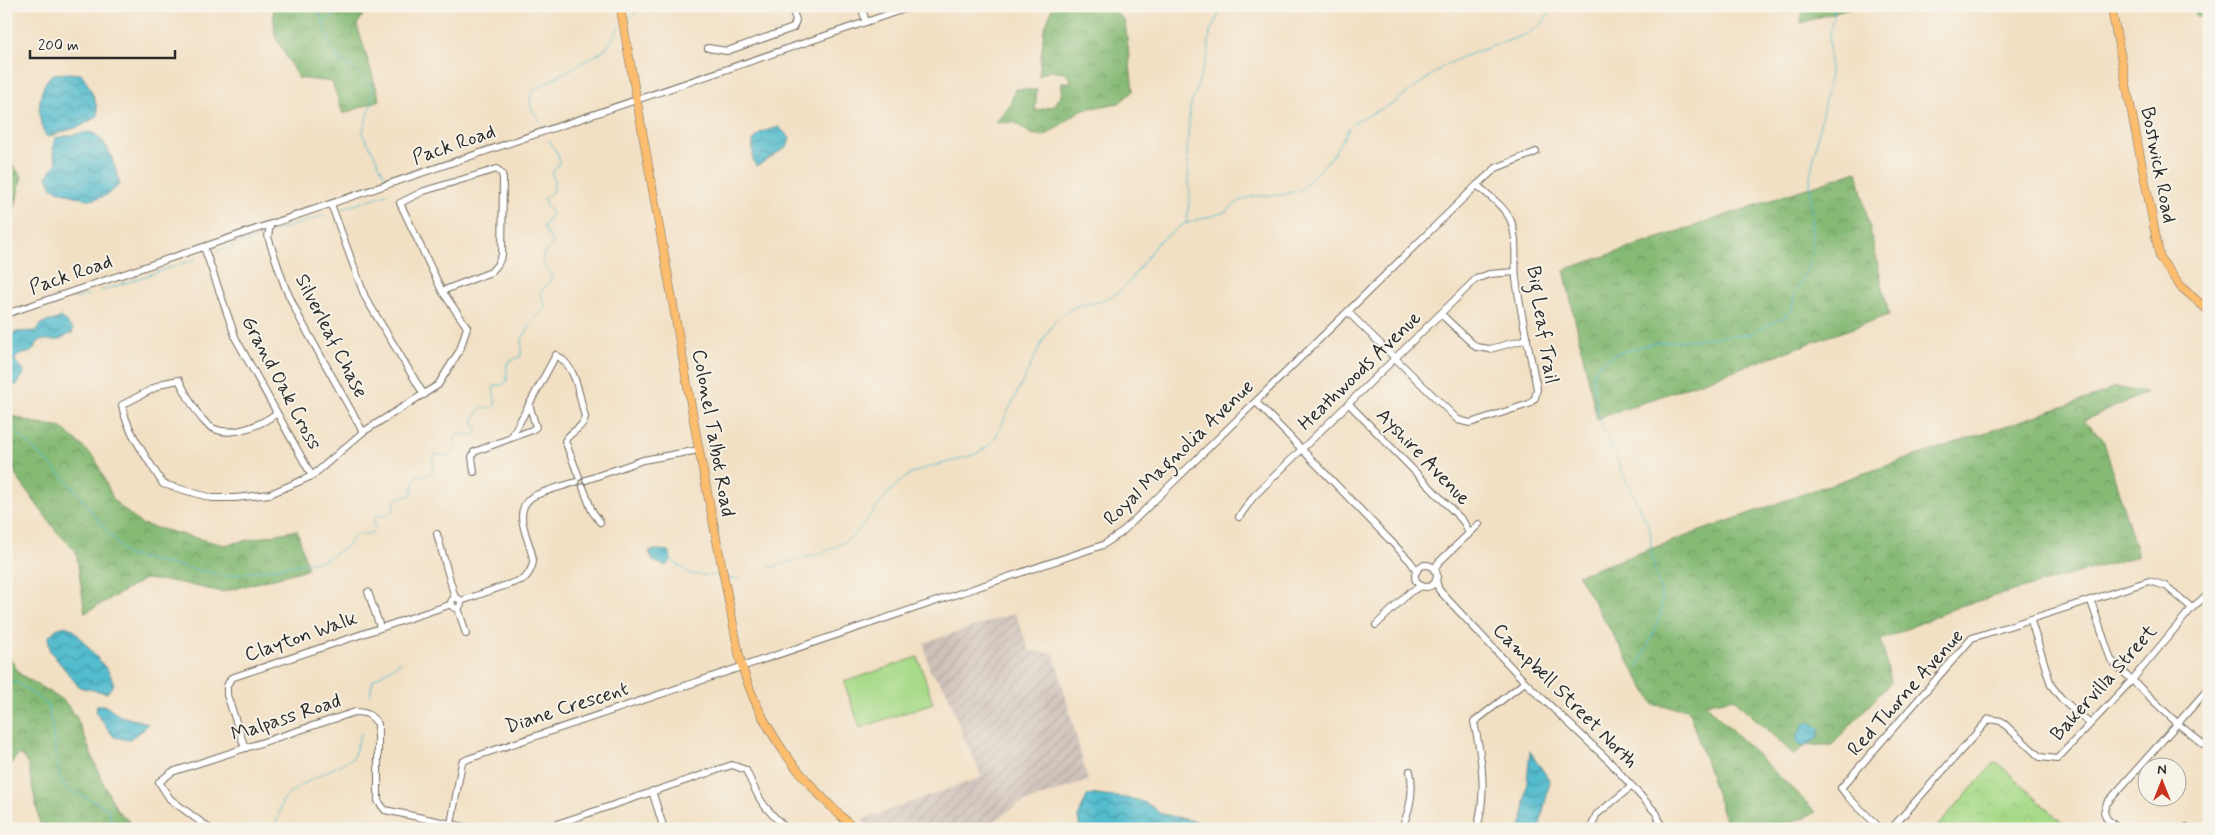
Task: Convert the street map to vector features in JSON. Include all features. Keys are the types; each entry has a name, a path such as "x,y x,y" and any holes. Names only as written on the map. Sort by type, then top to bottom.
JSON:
{"main road":[{"name":"Colonel Talbot Road","path":"620,6 699,450 742,667 746,681 765,722 795,769 855,829"},
{"name":"Bostwick Road","path":"2111,6 2160,258 2180,286 2209,311"}],"street":[{"path":"708,48 726,51 793,28 796,20 791,6"},
{"path":"861,6 866,22"},
{"name":"Pack Road","path":"6,314 913,6"},
{"name":"Royal Magnolia Avenue","path":"742,667 1103,546 1120,533 1256,402 1477,185 1496,168 1536,152"},
{"path":"277,413 263,424 242,430 219,431 203,422 179,380 164,383 122,405 123,414 132,432 163,484 212,498 235,498 270,494 312,476 363,432 438,385 460,350 465,337 466,327 442,291 422,255 400,203 424,191 497,169 502,174 503,179 502,255 498,264 491,272 442,291"},
{"name":"Big Leaf Trail","path":"1348,312 1458,420 1470,423 1529,404 1535,398 1537,389 1515,272 1515,237 1510,220 1497,203 1477,185"},
{"path":"331,204 365,297 424,395"},
{"name":"Silverleaf Chase","path":"270,225 268,237 285,287 299,317 363,432"},
{"name":"Grand Oak Cross","path":"204,247 236,339 312,476"},
{"name":"Heathwoods Avenue","path":"1239,517 1254,496 1476,279 1488,274 1515,272"},
{"path":"1442,314 1476,347 1490,349 1527,339"},
{"path":"511,438 556,355 566,360 572,370 585,417 584,422 565,441 578,480 578,486 583,487 592,511 600,522"},
{"path":"1256,402 1410,561 1426,568 1416,580 1410,592 1376,626"},
{"path":"474,472 472,457 474,452 536,427 530,404"},
{"name":"Ayshire Avenue","path":"1349,404 1465,525 1468,535"},
{"path":"578,480 583,477 586,480 643,460 699,450"},
{"name":"Clayton Walk","path":"245,748 227,695 226,686 231,678 524,579 533,562 522,522 522,513 527,503 532,497 578,480"},
{"path":"583,487 586,484 586,480"},
{"name":"Ayshire Avenue","path":"1426,568 1438,563 1477,526 1465,525"},
{"path":"437,534 466,634"},
{"name":"Campbell Street North","path":"1426,568 1436,575 1439,590 1526,682 1609,760 1657,814 1662,829"},
{"path":"1416,580 1426,586"},
{"path":"1410,592 1436,580"},
{"name":"Red Thorne Avenue","path":"1881,829 1841,788 1972,638 2031,621 2149,581 2166,586 2192,608"},
{"name":"Campbell Street North","path":"1426,586 1439,590"},
{"path":"368,592 380,628"},
{"name":"Bakervilla Street","path":"1891,829 1989,719 2002,721 2040,757 2057,759 2089,722 2132,680 2192,608 2209,593"},
{"path":"2091,601 2111,660 2177,723 2209,749"},
{"path":"2031,621 2051,685 2061,698 2089,722"},
{"name":"Diane Crescent","path":"451,824 462,762 742,667"},
{"path":"1477,829 1484,788 1483,768 1474,722 1526,682"},
{"path":"2119,829 2107,819 2104,812 2107,803 2209,688"},
{"name":"Malpass Road","path":"210,829 170,798 159,782 172,772 355,712 364,712 372,716 378,724 378,801 385,810 474,829"},
{"path":"542,829 732,765 746,770 759,801 787,829"},
{"path":"1401,829 1410,807 1412,792 1410,771"},
{"path":"1591,829 1596,815 1632,786"},
{"path":"652,791 664,829"}],"shaded area":[{"path":"1015,613 1030,651 1054,653 1088,781 1017,805 984,829 872,829 862,820 982,777 964,738 946,689 930,671 924,643"}],"green space":[{"path":"273,6 368,6 357,25 380,100 343,114 332,82 298,78 275,36"},
{"path":"1053,6 1111,6 1125,22 1133,91 1119,103 1081,110 1045,136 1031,134 1014,122 995,123 1010,105 1015,89 1037,90 1035,111 1054,106 1061,96 1062,83 1072,81 1066,73 1049,71 1039,76 1044,30"},
{"path":"1803,6 1855,6 1801,23"},
{"path":"2193,6 2209,6 2209,17 2197,17"},
{"path":"6,159 22,176 6,245"},
{"path":"1857,171 1889,315 1597,419 1564,270"},
{"path":"2114,387 2146,393 2083,421 2103,439 2138,556 1960,606 1881,640 1891,682 1832,745 1808,745 1793,754 1733,698 1705,704 1816,812 1778,829 1728,829 1688,709 1654,705 1578,575 1820,488 2104,393"},
{"path":"6,414 38,424 62,428 95,458 114,501 141,524 224,545 297,530 308,569 222,592 176,582 145,579 85,613 76,551 56,531 16,476 12,462 6,458"},
{"path":"6,652 20,674 64,701 76,716 103,783 117,810 137,829 41,829 28,765 21,754 16,757 6,771"},
{"path":"918,657 933,703 860,728 844,682"},
{"path":"1996,761 2069,829 1935,829"}],"water":[{"path":"53,74 81,74 95,99 98,116 81,126 47,137 43,131 39,114 41,95 48,79"},
{"path":"779,127 790,138 788,146 757,166 753,160 753,141 761,132"},
{"path":"89,132 96,135 106,146 120,184 103,197 95,199 80,198 52,188 47,177 57,162 53,150 55,138"},
{"path":"62,318 73,329 72,333 58,340 40,340 31,352 19,355 15,359 23,369 24,374 17,385 6,386 6,335 17,332 36,331 42,323"},
{"path":"649,551 669,551 671,560 666,566 653,561"},
{"path":"65,626 73,629 109,672 114,684 107,693 79,687 50,651 48,637 56,629"},
{"path":"97,705 104,705 120,716 148,723 143,730 128,740 114,737 96,713"},
{"path":"1810,722 1820,729 1818,738 1803,747 1797,743 1797,735 1804,723"},
{"path":"1530,751 1550,781 1539,829 1520,829 1523,821"},
{"path":"1092,794 1137,800 1152,807 1159,813 1203,823 1210,829 1080,829 1078,817 1087,796"}],"waterway":[{"path":"318,6 330,45 340,61 362,74 372,87 371,105 362,134 385,176"},
{"path":"324,21 352,6"},
{"path":"626,21 644,6"},
{"path":"1186,223 1190,197 1187,151 1190,108 1208,54 1210,32 1223,6"},
{"path":"769,568 833,548 851,537 894,487 911,474 932,466 965,458 985,448 994,440 1044,338 1055,321 1079,305 1099,302 1119,292 1129,282 1158,242 1184,224 1225,212 1241,200 1256,196 1283,195 1302,189 1333,155 1349,128 1356,121 1392,104 1444,66 1462,57 1527,34 1542,24 1553,6"},
{"path":"1637,668 1656,628 1661,613 1662,597 1652,560 1650,529 1597,413 1593,376 1600,363 1615,354 1654,343 1750,334 1782,318 1792,310 1794,296 1809,265 1812,250 1810,177 1830,74 1829,38 1835,6"},
{"path":"544,126 531,106 532,91 601,52 610,44 619,27"},
{"path":"6,425 10,426 70,484 126,555 227,576 324,560 346,547 356,535 371,533 375,529 374,521 378,515 387,516 394,509 396,499 412,494 414,481 417,476 431,474 435,454 446,456 454,452 455,436 460,433 474,434 478,430 474,424 474,419 481,408 491,408 496,404 493,389 496,385 503,385 507,381 507,363 521,356 522,339 535,317 546,308 540,293 552,278 542,260 553,243 543,227 552,214 544,198 553,191 554,181 552,173 559,163 558,155 549,140"},
{"path":"342,209 387,194"},
{"path":"276,231 325,215"},
{"path":"216,252 260,237"},
{"path":"101,291 196,259"},
{"path":"75,299 88,295"},
{"path":"671,560 691,574 721,576"},
{"path":"727,578 739,579"},
{"path":"370,694 373,680 402,661"},
{"path":"6,680 15,681 48,705 60,778 68,790 108,809 114,829"},
{"path":"270,829 278,818 285,798 307,782 353,758 361,733"}]}
